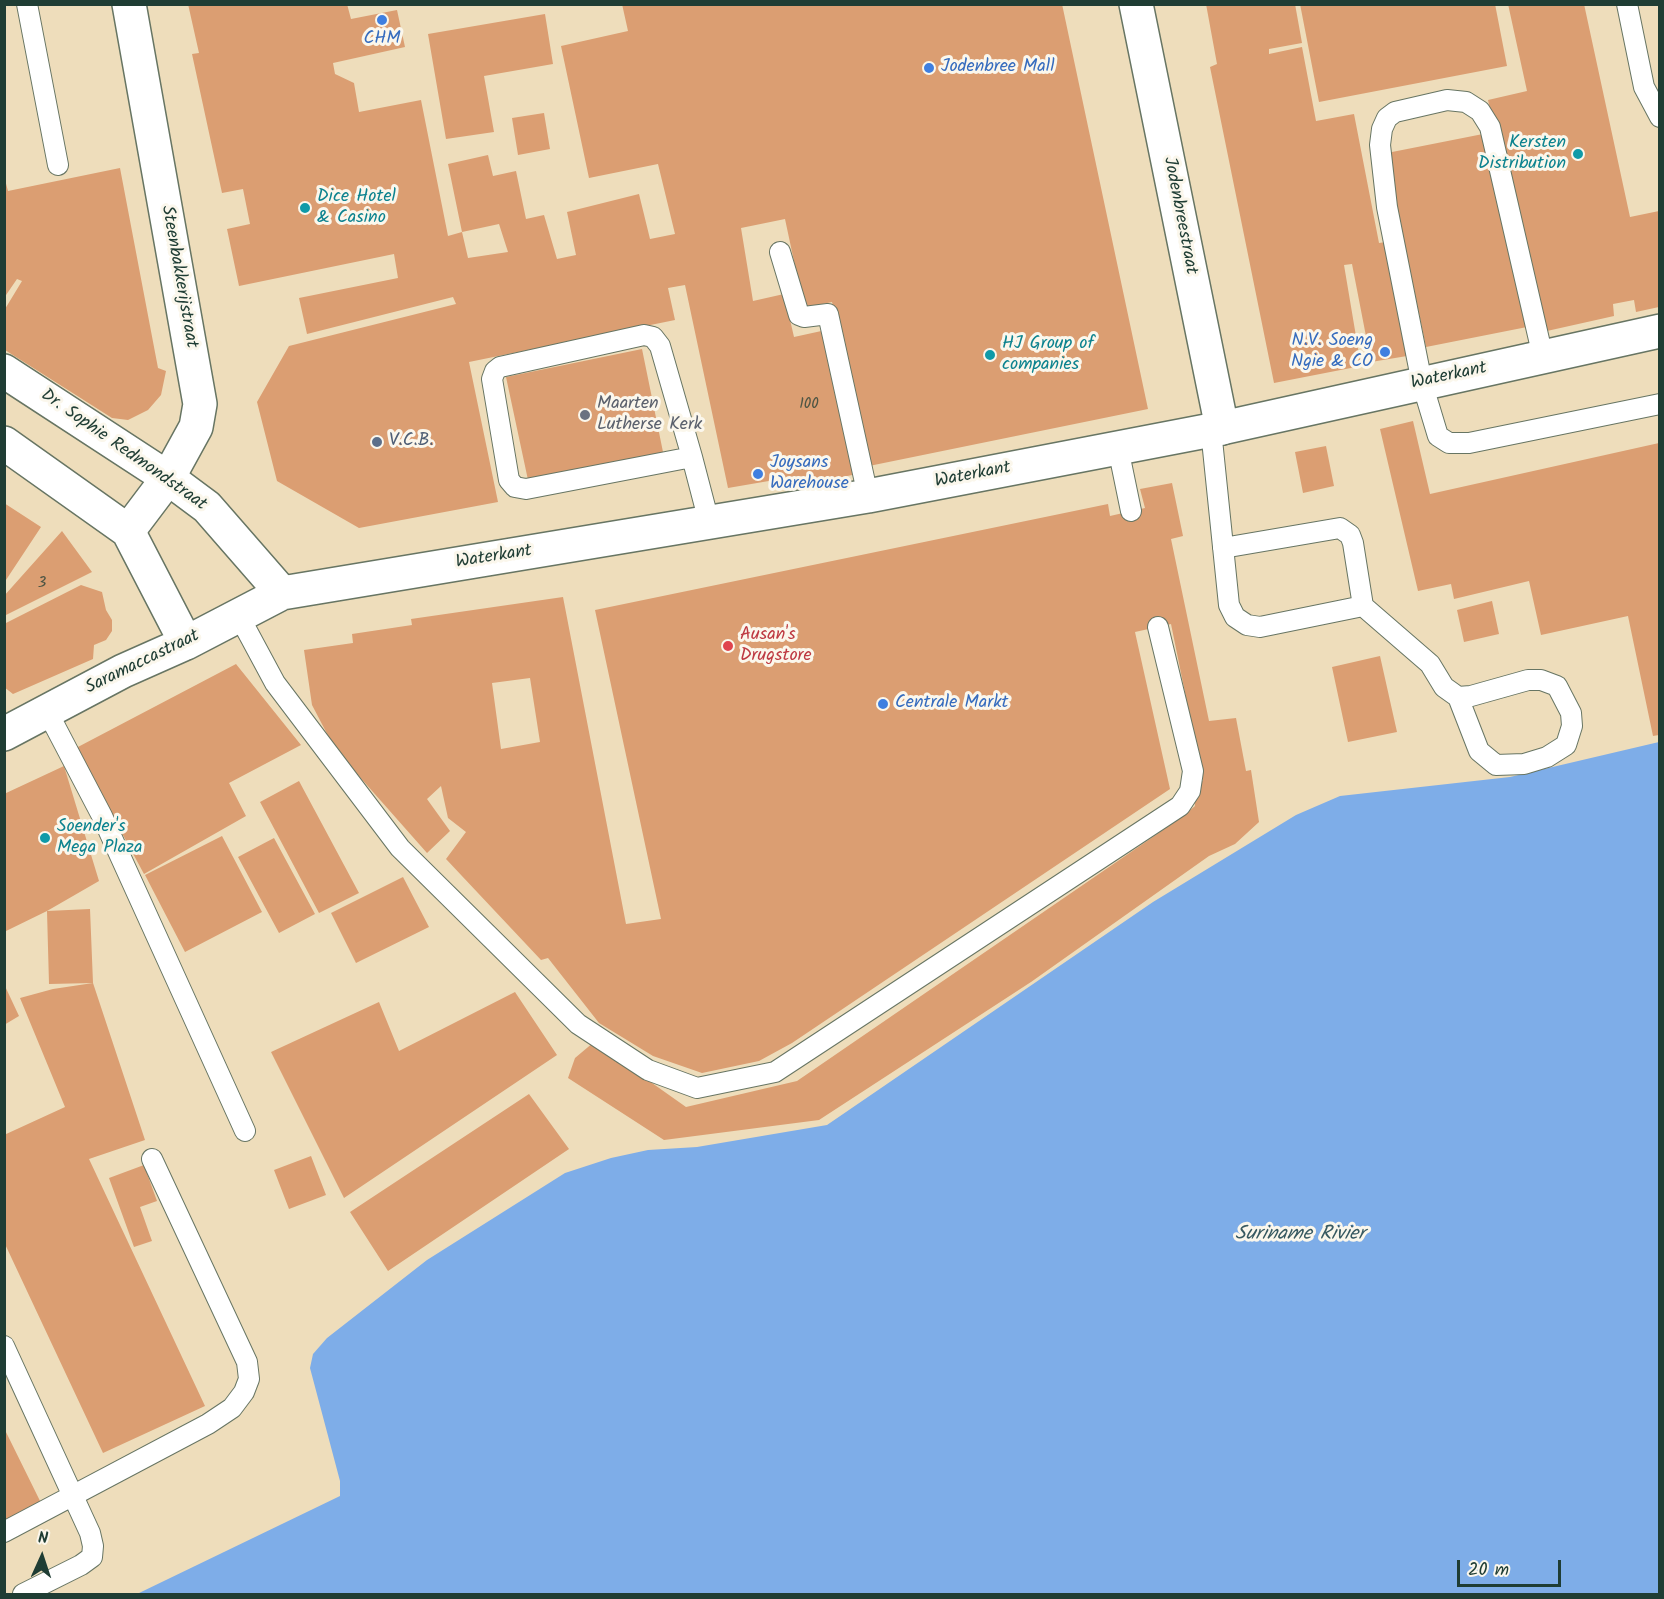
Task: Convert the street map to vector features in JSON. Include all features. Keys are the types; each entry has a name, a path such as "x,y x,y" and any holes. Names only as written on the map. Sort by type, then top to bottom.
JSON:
{"main road":[{"name":"Steenbakkerijstraat","path":"128,531 168,478 196,427 200,404 129,4"},
{"name":"Jodenbreestraat","path":"1136,4 1216,429"},
{"name":"Waterkant","path":"282,593 868,496 1216,429 1659,331"},
{"name":"Dr. Sophie Redmondstraat","path":"4,371 168,478 207,507 282,593"},
{"path":"4,443 128,531 186,643"},
{"name":"Saramaccastraat","path":"4,734 123,671 186,643 282,593"}],"lane":[{"path":"27,4 58,165"},
{"path":"1627,4 1644,87 1659,117"},
{"path":"1543,357 1490,127 1480,111 1466,102 1447,100 1395,112 1388,118 1382,129 1380,145 1398,271 1415,341 1422,383 1438,436 1449,443 1469,442 1659,404"},
{"path":"780,252 799,315 804,317 828,314 868,496"},
{"path":"692,457 526,489 515,487 509,480 492,379 495,371 500,367 644,335 653,337 660,346 692,457 709,522"},
{"path":"1216,429 1223,548 1229,604 1235,617 1247,625 1260,627 1363,606"},
{"path":"1118,448 1131,511"},
{"path":"1223,548 1340,528 1350,535 1353,543 1363,606 1430,664 1444,687 1458,697 1479,751 1496,765 1524,764 1547,757 1566,745 1572,726 1571,713 1557,686 1541,680 1528,680 1458,697"},
{"path":"238,616 275,683 400,848 578,1024 648,1070 697,1088 775,1072 1180,806 1190,791 1193,771 1158,627"},
{"path":"47,711 102,816 245,1131"},
{"path":"4,1532 208,1424 232,1408 244,1392 249,1379 247,1362 152,1159"},
{"path":"4,1346 90,1533 92,1557 22,1594"}],"water":[{"name":"Suriname Rivier","path":"1659,742 1659,1594 137,1594 340,1496 340,1481 310,1368 313,1354 327,1338 427,1260 565,1173 611,1158 648,1150 697,1147 827,1125 1153,902 1296,815 1340,796 1510,777"}],"building":[{"path":"188,4 347,4 351,19 397,10 405,47 333,63 335,74 354,83 359,112 421,100 448,236 462,232 448,164 488,155 493,176 516,171 526,219 544,215 557,259 576,255 567,212 639,194 650,239 675,234 658,164 589,178 561,46 628,31 622,4 1062,4 1148,409 869,466 832,302 804,308 785,219 741,228 753,301 784,294 794,337 826,330 857,474 794,487 792,477 728,488 685,285 668,288 675,320 469,362 498,502 359,528 277,481 257,402 289,346 456,304 453,297 307,334 299,298 398,278 394,254 239,286 227,229 250,224 243,189 222,193 192,54 199,53","holes":["499,224 508,252 468,258 462,232"]},
{"path":"1206,4 1295,4 1302,43 1269,49 1269,54 1302,47 1316,121 1354,114 1379,243 1386,242 1407,356 1371,362 1352,264 1344,265 1361,366 1274,383 1210,67 1217,64"},
{"path":"1300,4 1495,4 1507,66 1319,102"},
{"path":"1508,4 1584,4 1630,217 1659,211 1659,307 1636,312 1634,300 1613,304 1614,316 1538,333 1488,100 1527,91"},
{"path":"545,14 553,64 484,76 494,132 446,139 428,34"},
{"path":"544,113 550,149 518,155 512,118"},
{"path":"1488,133 1527,327 1426,347 1412,280 1403,282 1403,240 1387,153"},
{"path":"120,168 158,368 166,371 161,395 148,410 128,420 112,418 5,350 5,309 22,281 17,279 4,298 4,176 8,191"},
{"name":"Maarten Lutherse Kerk","path":"642,349 663,452 528,480 506,377"},
{"path":"1413,421 1430,494 1659,443 1659,735 1653,736 1628,616 1541,635 1529,581 1454,599 1451,584 1418,591 1380,429"},
{"path":"1326,446 1334,486 1303,493 1295,452"},
{"path":"1172,483 1183,536 1171,539 1209,721 1236,718 1246,771 1251,770 1259,822 1235,844 1209,856 1031,982 819,1120 664,1140 568,1078 575,1058 594,1042 686,1107 797,1081 1182,817 1195,806 1192,783 1203,781 1171,624 1135,632 1170,789 792,1043 759,1061 702,1073 653,1056 599,1023 548,958 541,960 446,859 466,832 448,818 441,786 427,799 450,831 427,853 335,749 312,705 304,650 353,643 352,634 412,625 411,619 563,597 626,924 661,919 595,610 1108,504 1110,516 1145,508 1140,489","holes":["530,678 540,742 501,749 492,683"]},
{"path":"4,503 41,527 4,583"},
{"path":"62,531 92,572 4,616 4,596"},
{"path":"81,585 102,592 106,610 112,620 112,631 106,640 94,645 93,659 13,694 4,687 4,624"},
{"path":"1492,601 1499,634 1464,642 1457,610"},
{"path":"1380,656 1397,732 1348,742 1332,667"},
{"path":"236,664 301,745 229,783 246,816 144,874 76,748"},
{"name":"Soender's Mega Plaza","path":"64,766 99,881 47,911 4,932 4,794"},
{"path":"299,781 359,893 319,913 260,802"},
{"path":"222,836 262,912 185,952 145,875"},
{"path":"274,838 315,914 279,933 238,857"},
{"path":"403,877 429,927 356,963 331,913"},
{"path":"90,909 93,983 49,984 47,911"},
{"path":"93,983 145,1140 89,1159 205,1406 103,1453 4,1242 4,1135 65,1107 20,998 53,989"},
{"path":"4,984 19,1016 4,1025"},
{"path":"515,992 557,1055 344,1198 271,1052 379,1002 399,1051"},
{"path":"529,1094 569,1149 388,1271 350,1212"},
{"path":"311,1156 326,1195 289,1209 274,1170"},
{"path":"144,1165 157,1201 140,1207 152,1241 134,1247 109,1178"},
{"path":"4,1428 43,1507 4,1526"}],"place":[{"name":"CHM","path":"382,20"},
{"name":"Jodenbree Mall","path":"929,68"},
{"name":"Kersten Distribution","path":"1578,154"},
{"name":"Dice Hotel & Casino","path":"305,208"},
{"name":"N.V. Soeng Ngie & CO","path":"1385,352"},
{"name":"HJ Group of companies","path":"990,355"},
{"name":"Maarten Lutherse Kerk","path":"585,415"},
{"name":"V.C.B.","path":"377,442"},
{"name":"Joysans Warehouse","path":"758,474"},
{"name":"Ausan's Drugstore","path":"728,646"},
{"name":"Centrale Markt","path":"883,704"},
{"name":"Soender's Mega Plaza","path":"45,838"}]}
